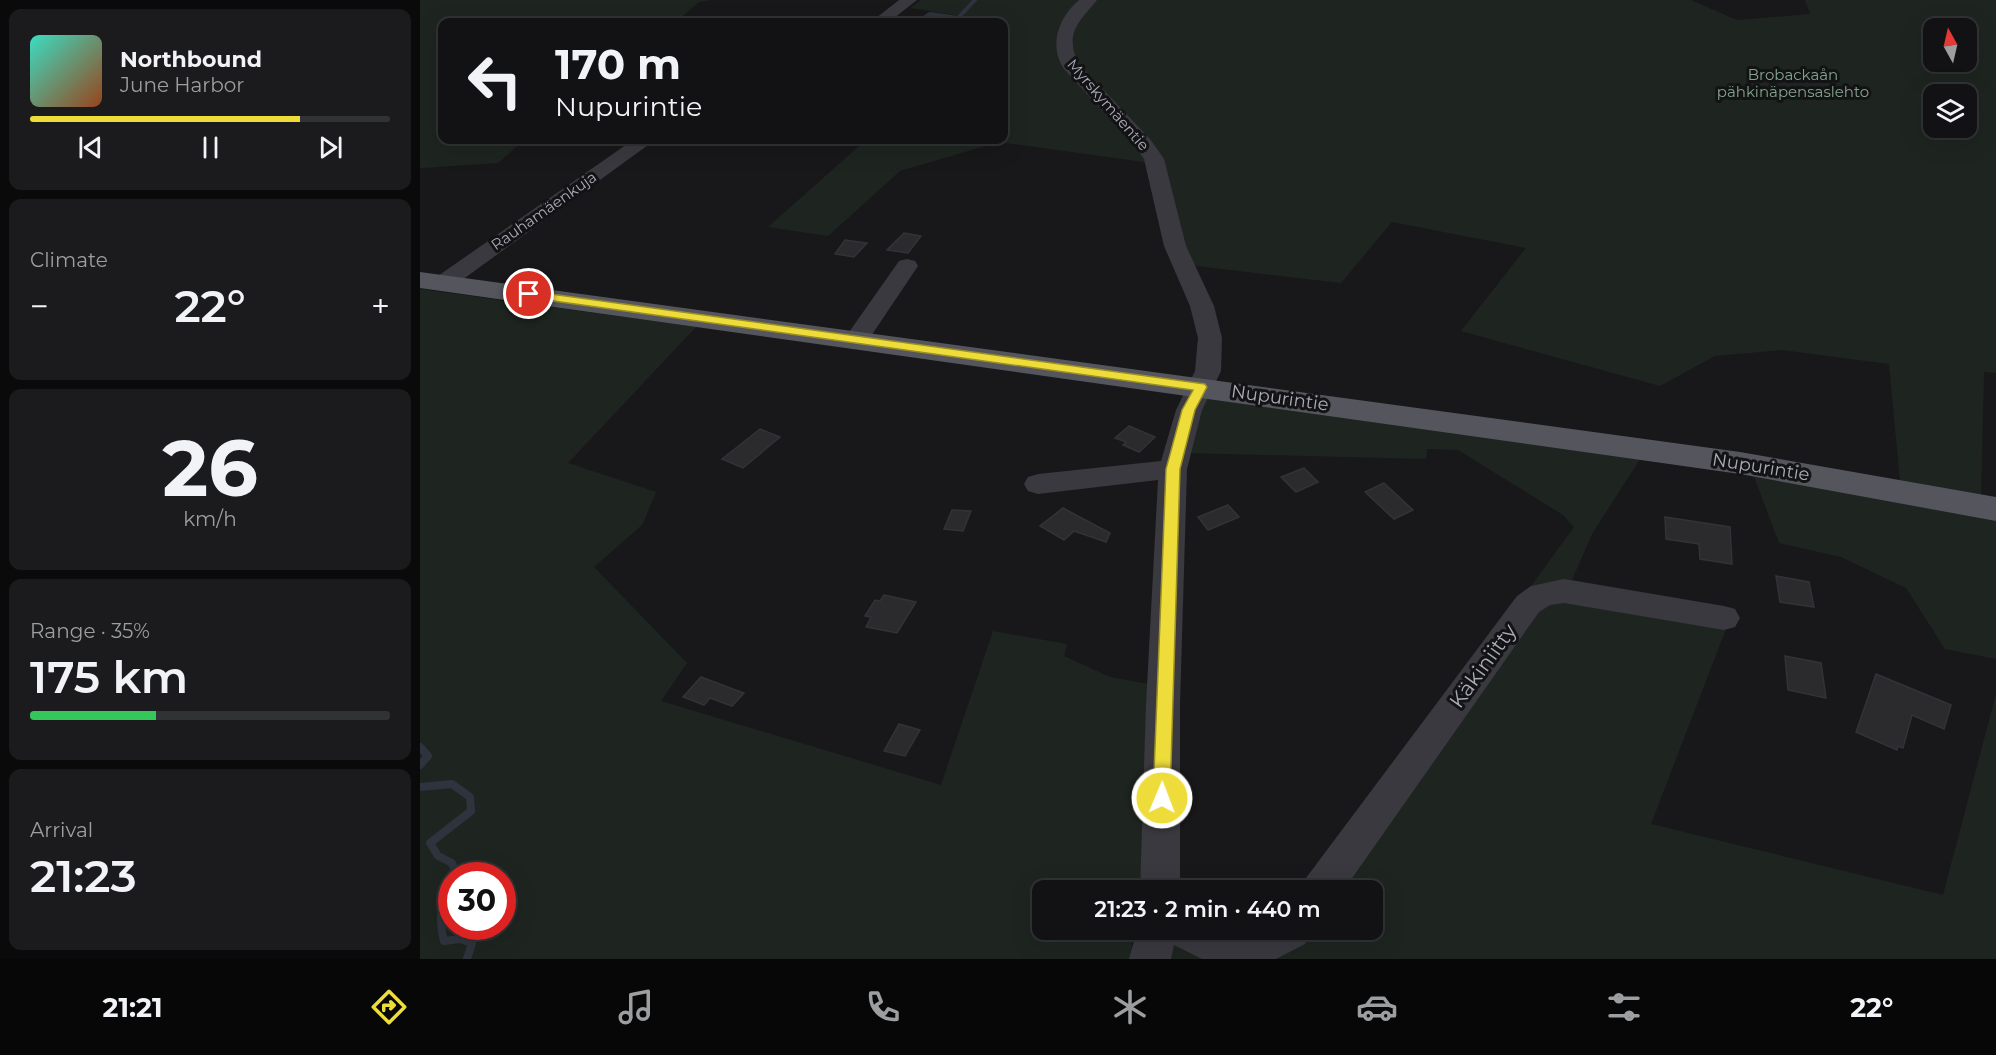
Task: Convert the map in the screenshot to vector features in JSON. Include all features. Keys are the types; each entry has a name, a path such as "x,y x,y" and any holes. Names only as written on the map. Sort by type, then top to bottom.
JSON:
{"main road":[{"name":"Nupurintie","path":"431,281 1740,463 1996,509"}],"street":[{"path":"884,18 909,0"},
{"name":"Myrskymäentie","path":"1089,0 1075,11 1070,21 1064,41 1065,57 1143,143 1154,159 1175,246 1202,306 1210,338 1208,371 1189,410 1173,469 1163,705 1160,880"},
{"name":"Rauhamäenkuja","path":"431,281 639,144"},
{"path":"856,340 907,266"},
{"path":"1038,484 1173,469"},
{"name":"Käkiniitty","path":"1328,880 1528,604 1542,594 1564,591 1724,618"},
{"path":"1150,959 1155,940"},
{"path":"1205,940 1211,943 1254,949 1272,940"}],"green space":[{"path":"420,0 710,0 699,2 681,18 438,18 438,144 519,144 498,163 420,168"},
{"name":"Brobackaån pähkinäpensaslehto","path":"921,0 1691,0 1737,20 1810,14 1805,0 1996,0 1996,373 1984,372 1981,495 1900,481 1889,364 1782,350 1715,356 1660,386 1461,331 1526,248 1392,222 1341,283 1188,265 1165,165 1008,143 1008,18 974,18 910,8"},
{"path":"861,144 992,144 900,171 828,236 768,227"},
{"path":"420,289 696,327 568,463 656,492 642,525 594,567 687,663 661,701 941,785 993,631 1067,644 1064,656 1110,677 1154,685 1144,862 1139,880 1032,880 1032,940 1132,940 1131,959 420,959"},
{"path":"1221,396 1642,456 1592,534 1572,580 1734,608 1651,824 1943,895 1996,694 1996,959 1167,959 1170,944 1198,940 1383,940 1383,880 1317,880 1574,527 1563,515 1458,450 1427,449 1426,459 1186,453 1202,400"},
{"path":"1753,474 1996,520 1996,659 1945,649 1906,588 1841,557 1779,543"}],"building":[{"path":"904,233 921,236 908,253 887,250"},
{"path":"845,240 867,243 854,257 835,254"},
{"path":"1129,426 1155,437 1139,452 1123,445 1126,442 1115,438"},
{"path":"760,429 780,437 743,468 722,459"},
{"path":"1304,468 1318,482 1296,492 1281,477"},
{"path":"1384,483 1413,510 1394,519 1365,492"},
{"path":"1228,505 1239,517 1208,530 1198,517"},
{"path":"1063,508 1110,533 1106,542 1074,531 1064,540 1040,526"},
{"path":"952,510 971,511 963,531 944,529"},
{"path":"1665,517 1730,527 1732,564 1700,559 1699,544 1666,539"},
{"path":"1776,576 1809,582 1814,607 1780,602"},
{"path":"884,595 916,602 897,633 866,627 871,617 865,616 875,600 880,601"},
{"path":"1785,656 1821,663 1826,698 1788,690"},
{"path":"1876,674 1951,705 1944,729 1912,715 1903,748 1898,746 1897,750 1856,732"},
{"path":"701,677 744,693 732,706 710,698 704,705 683,697"},
{"path":"899,724 920,730 905,756 884,751"}],"waterway":[{"path":"958,18 975,0"},
{"path":"924,18 930,14 958,18"},
{"path":"420,747 428,756 420,765"},
{"path":"420,787 452,784 470,797 471,811 430,843 438,856 450,862"},
{"path":"444,940 452,940"},
{"path":"463,940 472,943 467,959"}],"route":[{"path":"529,294 1201,387 1189,410 1173,469 1164,682 1162,798"}]}
